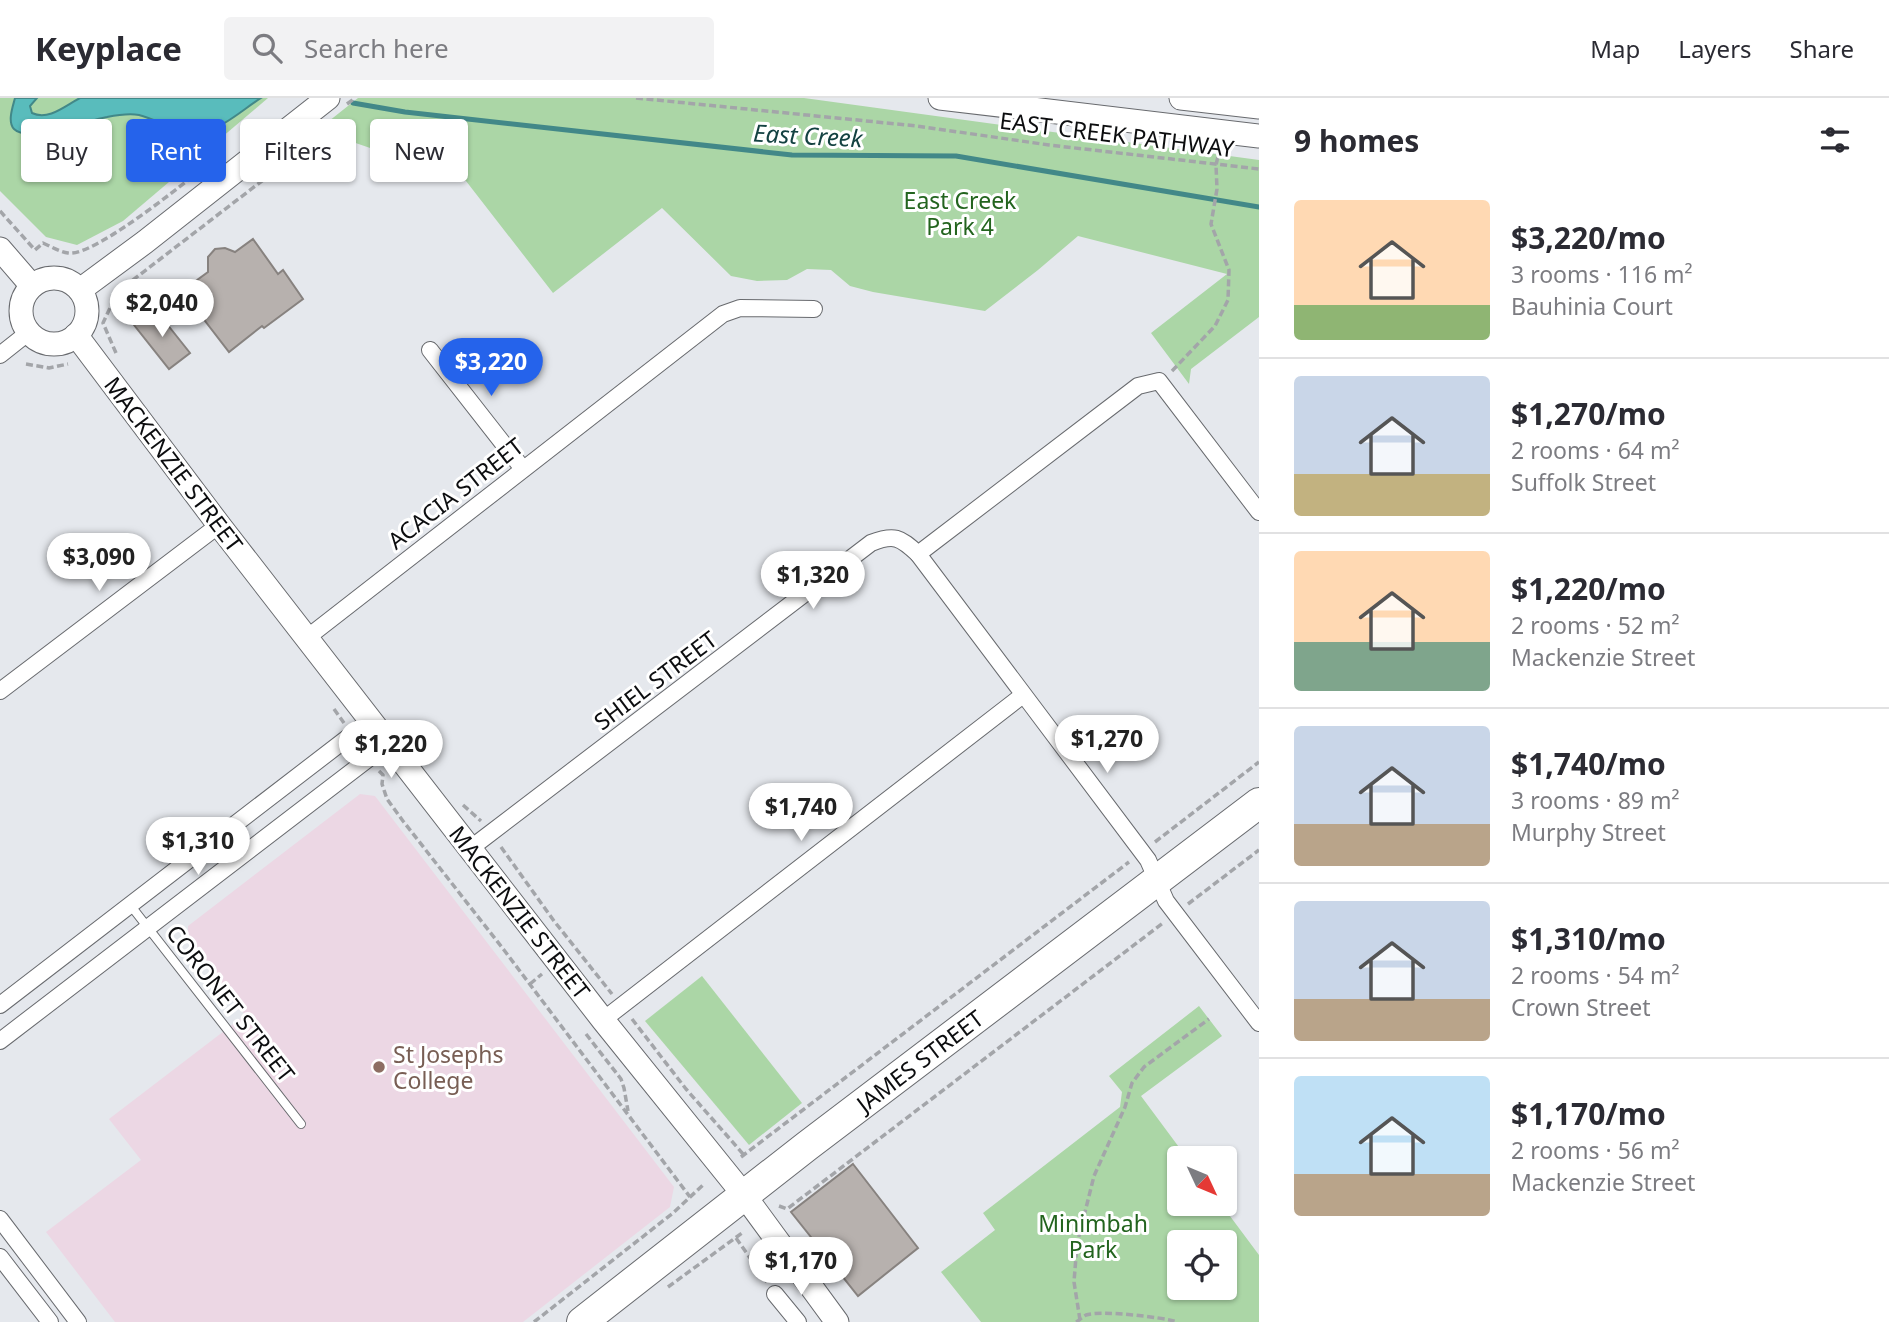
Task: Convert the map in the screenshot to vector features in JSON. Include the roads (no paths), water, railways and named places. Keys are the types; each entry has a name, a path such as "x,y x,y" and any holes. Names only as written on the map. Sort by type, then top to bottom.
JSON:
{"highway":[{"name":"JAMES STREET","path":"582,1322 744,1195 1259,803"}],"street":[{"path":"940,98 1259,136"},
{"path":"1181,98 1259,107"},
{"path":"1223,132 1227,103"},
{"path":"80,290 325,107"},
{"path":"0,249 32,286"},
{"path":"60,278 68,280 80,290 87,308 83,327 76,335 69,340 52,344 43,342 29,332 21,312 23,298 32,286 45,279 60,278"},
{"name":"ACACIA STREET","path":"309,638 723,314 740,308 814,309"},
{"path":"0,355 29,332"},
{"name":"MACKENZIE STREET","path":"76,335 219,525 471,849 593,1025 744,1195 837,1322"},
{"path":"430,350 523,469"},
{"path":"1259,512 1159,381 1138,386 918,554 1148,860 1166,901 1259,1023"},
{"path":"0,691 219,525"},
{"name":"SHIEL STREET","path":"471,849 871,543 886,537 903,540 918,554"},
{"path":"593,1025 1023,695"},
{"path":"0,1004 372,719"},
{"path":"0,1041 390,743"},
{"path":"0,1219 78,1322"},
{"path":"0,1257 50,1322"},
{"path":"775,1294 798,1322"}],"lane":[{"name":"CORONET STREET","path":"131,906 301,1124"}],"water":[{"path":"15,98 37,98 30,106 32,113 45,115 80,98 261,98 226,122 226,119 151,119 127,114 98,119 21,119 21,132 12,126 11,114"}],"waterway":[{"name":"East Creek","path":"353,103 405,112 792,155 956,156 1259,207"}],"place":[{"name":"St Josephs College","path":"379,1067"}],"park label":[{"name":"East Creek Park 4","path":"960,213"},
{"name":"Minimbah Park","path":"1093,1236"}]}
